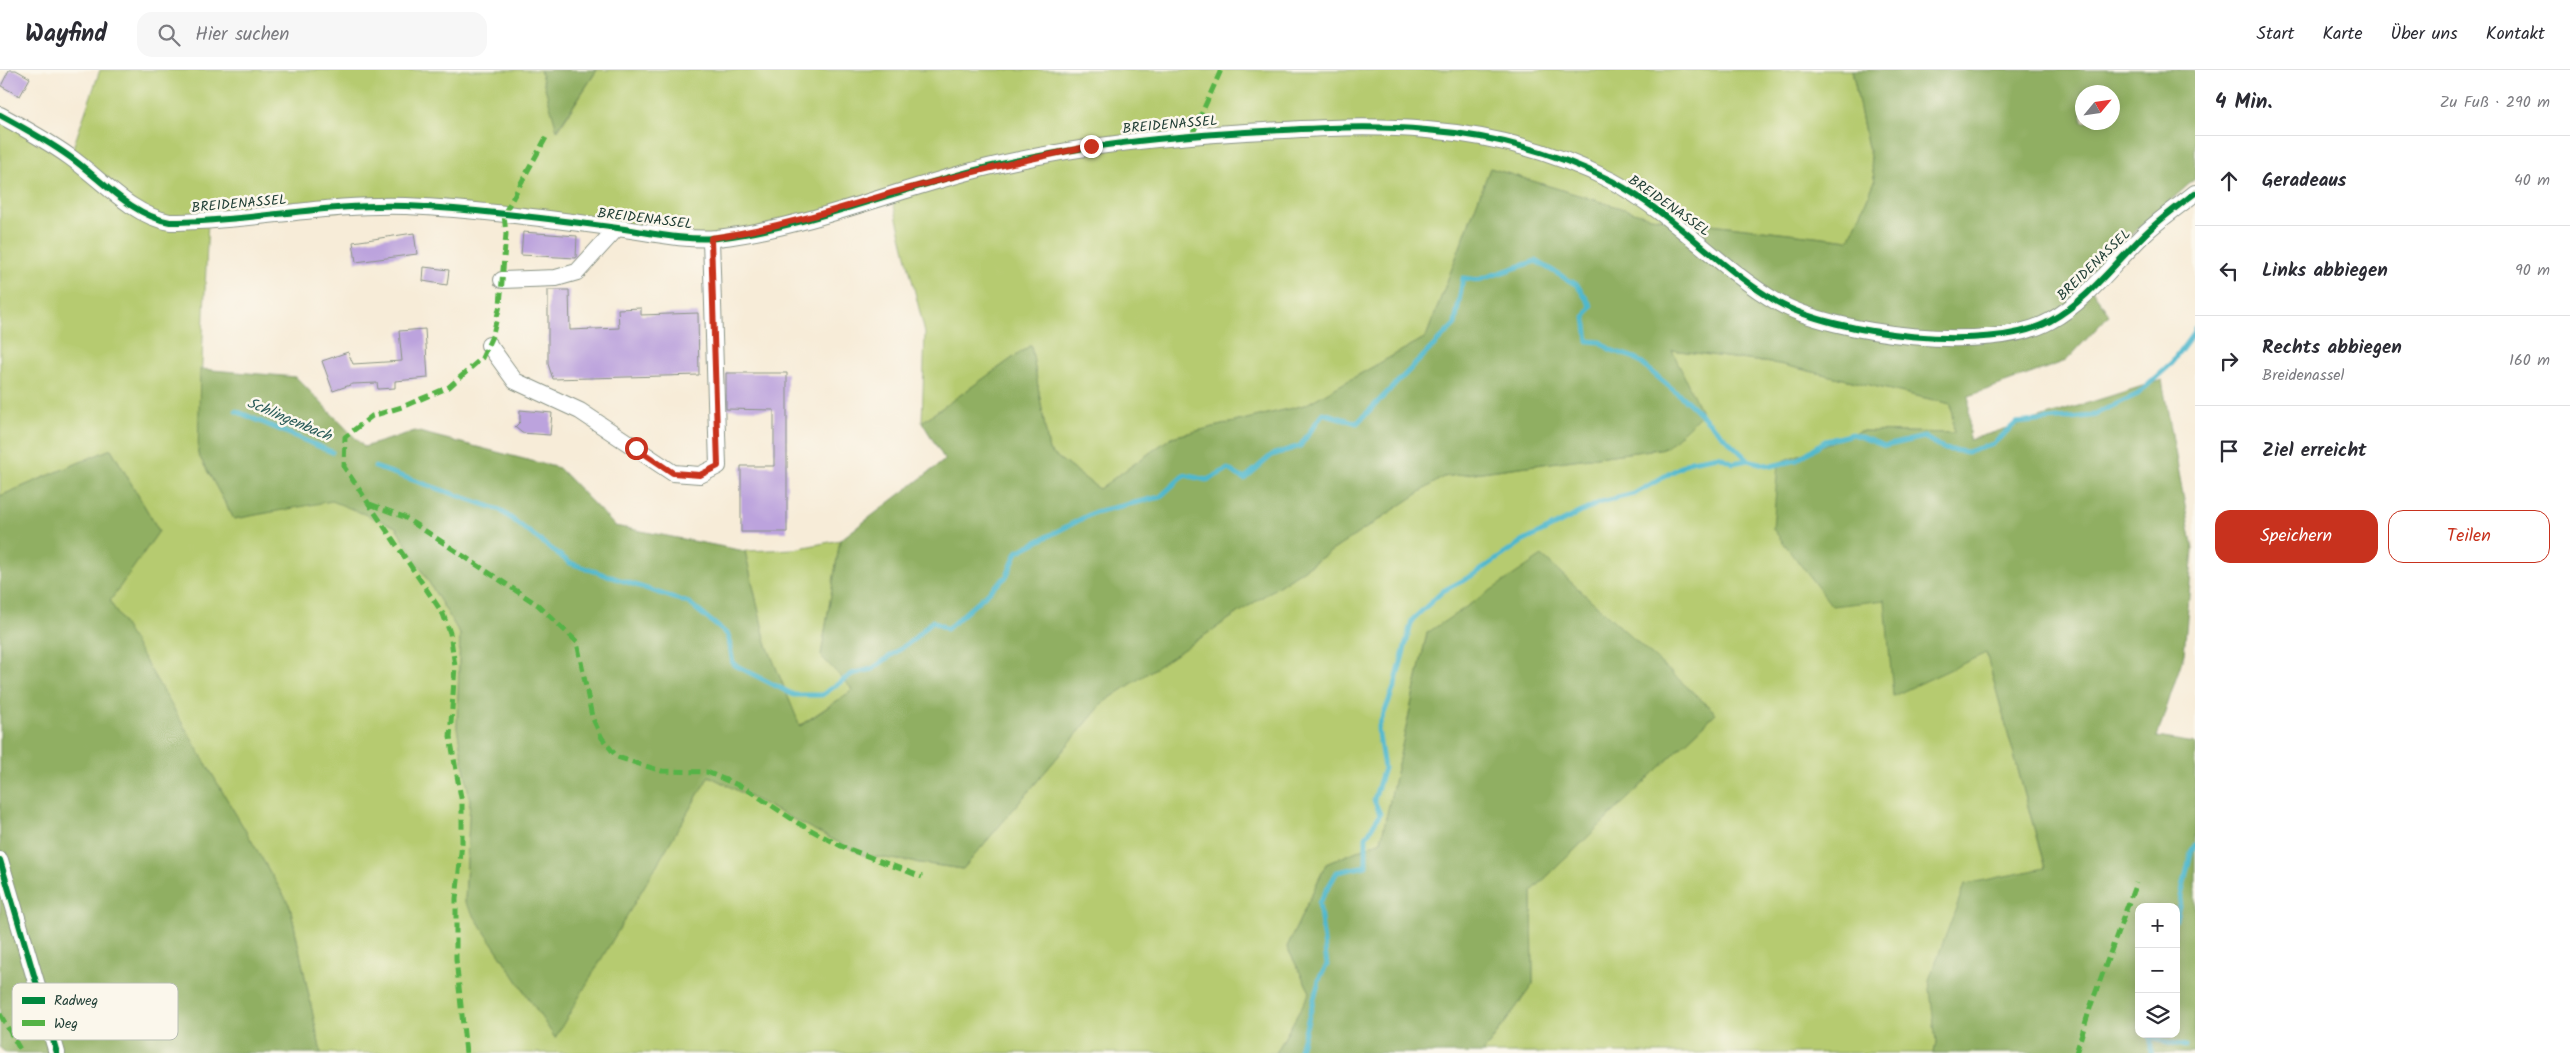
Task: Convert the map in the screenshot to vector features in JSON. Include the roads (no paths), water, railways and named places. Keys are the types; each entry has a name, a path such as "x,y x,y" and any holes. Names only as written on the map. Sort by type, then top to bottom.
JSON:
{"street":[{"name":"BREIDENASSEL","path":"0,115 70,156 126,201 164,221 208,220 336,208 406,206 511,214 711,238 753,232 988,167 1091,146 1172,136 1267,131 1426,130 1472,136 1528,148 1569,160 1617,184 1660,211 1752,284 1781,304 1812,316 1857,328 1907,336 1958,338 1999,335 2035,328 2049,322 2070,308 2150,228 2195,193"},
{"path":"502,280 556,278 577,272 617,228"},
{"path":"489,345 515,381 548,398 580,411 673,473 700,475 718,466 711,238"},
{"path":"0,860 36,983"},
{"path":"53,1040 57,1053"}],"waterway":[{"path":"375,467 500,510 570,563 689,603 728,635 733,664 794,695 822,695 852,674 872,669 913,640 932,621 947,629 1007,576 1017,552 1095,512 1160,497 1184,475 1207,480 1228,469 1244,479 1272,455 1300,446 1323,413 1357,423 1455,324 1463,278 1478,280 1536,261 1577,285 1591,306 1585,317 1588,341 1600,342 1611,350 1635,358 1688,402 1748,460 1771,466 1797,460 1825,441 1853,434 1885,446 1924,437 1944,449 1967,452 1993,444 2016,423 2091,416 2138,394 2170,365 2193,334"},
{"path":"2195,328 2195,339"},
{"name":"Schlingenbach","path":"236,411 332,452"},
{"path":"1299,1053 1320,977 1327,965 1319,903 1337,872 1366,866 1366,837 1380,814 1374,800 1384,768 1378,729 1395,685 1412,620 1443,591 1475,574 1522,542 1601,502 1634,494 1691,461 1719,456 1733,463 1748,460"},
{"path":"2180,903 2191,852 2195,845"},
{"path":"2150,1038 2186,1046"},
{"path":"2151,1038 2151,1053"}]}
